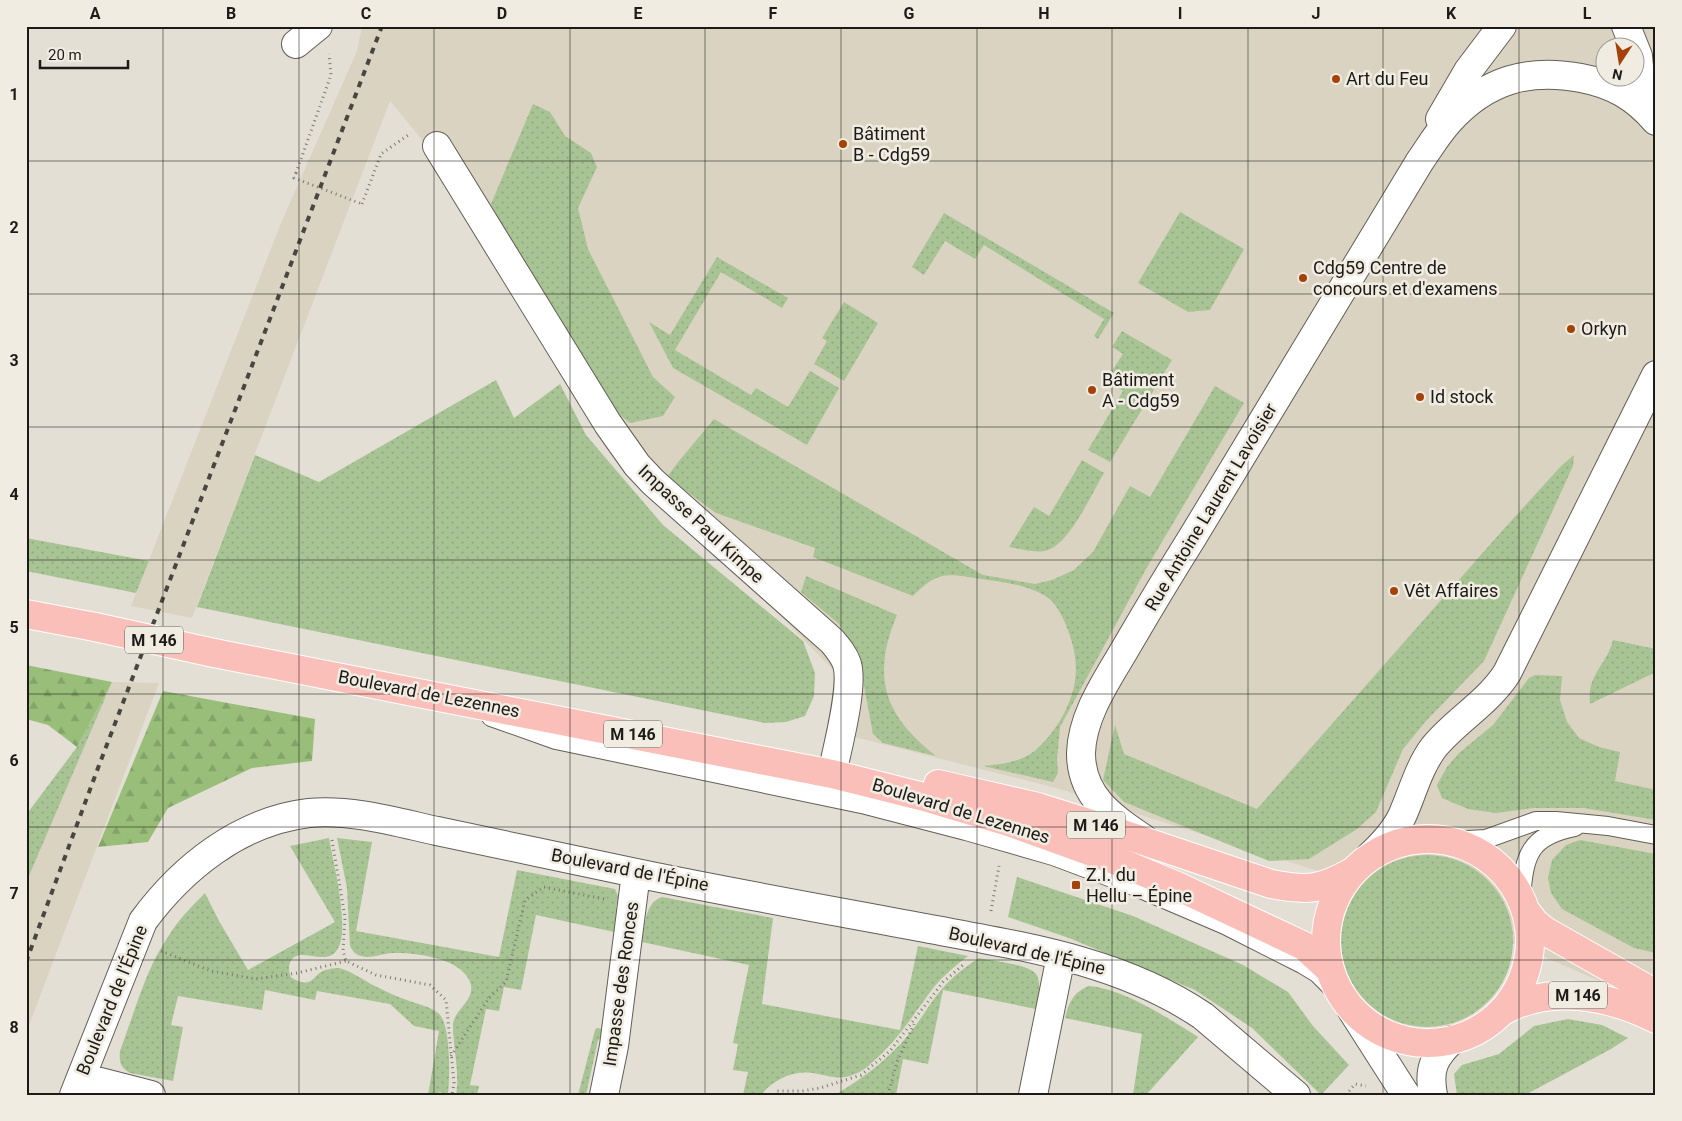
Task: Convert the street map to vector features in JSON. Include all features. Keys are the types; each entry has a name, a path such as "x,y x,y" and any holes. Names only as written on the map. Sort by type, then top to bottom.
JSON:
{"main road":[{"name":"Boulevard de Lezennes","path":"26,614 214,653 832,774 928,798 1009,822 1116,861 1195,894 1304,946 1330,970"},
{"name":"Boulevard de Lezennes","path":"832,774 904,778 976,792 1038,807 1245,876 1296,889 1314,888 1327,884 1392,846 1414,840 1438,839 1450,841 1472,849 1492,862 1509,878 1523,904"},
{"path":"1361,864 1339,891 1330,913 1326,936 1330,970 1336,986 1348,1004 1368,1024 1397,1038 1408,1041 1430,1043 1452,1040 1483,1027 1500,1013 1514,996 1522,981 1527,965 1530,932 1523,904"},
{"name":"M 146","path":"1523,904 1534,922 1545,931 1656,994"},
{"name":"M 146","path":"1500,1013 1514,1005 1529,1000 1545,996 1573,994 1625,1006 1656,1019"}],"street":[{"path":"296,44 318,26"},
{"path":"1420,161 1442,116 1464,78 1502,26"},
{"path":"1626,26 1638,56 1650,114"},
{"path":"1420,161 1449,121 1464,107 1487,90 1510,79 1544,74 1590,80 1619,90 1650,114"},
{"name":"Impasse Paul Kimpe","path":"437,146 603,415 637,465 672,500 832,641 844,657 847,666 848,685 832,774"},
{"name":"Rue Antoine Laurent Lavoisier","path":"1153,845 1103,808 1091,792 1083,775 1081,752 1085,729 1091,713 1099,694 1155,597 1420,161"},
{"path":"1361,864 1396,827 1403,815 1418,775 1433,748 1493,692 1507,673 1656,375"},
{"name":"Boulevard de l'Épine","path":"78,1086 143,921 160,898 191,868 231,840 273,821 308,813 328,813 376,818 636,873 1062,956 1123,974 1167,994 1203,1016 1296,1095"},
{"name":"Impasse des Ronces","path":"604,1095 614,1046 636,873"},
{"path":"1033,1095 1062,956"},
{"path":"1348,1004 1406,1095"},
{"path":"1433,1095 1432,1073 1434,1063 1438,1053 1452,1040"},
{"path":"78,1086 151,1095"}],"lane":[{"path":"434,695 513,726 556,740 866,805 957,828 1053,856 1136,887 1225,925 1310,968 1327,981 1348,1004"},
{"path":"1450,841 1486,839 1536,821 1556,820 1608,826 1656,835"},
{"path":"1523,904 1522,876 1525,863 1533,848 1543,838 1558,830 1586,824"}],"path":[{"path":"331,75 294,178 362,204 381,154 412,131"},
{"path":"328,813 345,917 343,952 346,960"},
{"path":"451,1056 488,998 506,982 525,900 544,887 632,905"},
{"path":"776,1095 777,1091 802,1091 820,1088 861,1074 890,1052 943,982 974,956 986,940"},
{"path":"135,941 211,971 256,979 297,972 346,960 376,975 430,986 446,1000 454,1083 452,1095"},
{"path":"888,1095 896,1062 916,1018"},
{"path":"1346,1095 1355,1084 1371,1087"}],"shaded area":[{"path":"362,26 1656,26 1656,1008 1639,998 1452,917 1321,872 1056,788 827,730 838,675 706,539 639,474 438,159 390,101 192,618 131,606 281,223 357,51"},
{"path":"112,682 159,683 26,1033 26,883"}],"green space":[{"path":"533,104 550,112 565,136 591,153 597,167 578,208 588,249 653,377 675,397 663,416 630,423 615,411 509,241 491,204"},
{"path":"1180,212 1244,249 1210,310 1188,312 1138,283"},
{"path":"944,213 1114,313 1098,339 1094,336 1104,319 984,245 975,259 945,241 924,275 912,267"},
{"path":"717,257 788,298 782,308 721,272 675,350 751,395 756,388 788,407 810,371 839,388 807,445 673,368 649,322 670,335"},
{"path":"844,302 878,323 844,381 814,364 827,341 822,338"},
{"path":"1122,331 1172,360 1110,462 1088,450 1123,391 1106,380 1123,354 1112,347"},
{"path":"496,380 514,418 560,384 586,435 663,525 803,641 815,673 814,696 805,716 786,722 765,723 197,607 255,455 319,482"},
{"path":"1215,386 1244,403 1146,569 1060,727 1057,759 1058,773 1053,782 983,766 1013,761 1033,752 1045,741 1067,708 1076,674 1074,652 1064,621 1047,597 1016,585 951,575 937,578 913,596 813,557 815,548 716,513 667,477 714,419 983,575 1035,584 1052,580 1074,570 1093,552 1130,486 1150,497"},
{"path":"1574,455 1573,466 1484,661 1426,721 1403,749 1376,812 1357,829 1309,859 1269,861 1124,802 1103,780 1115,725 1124,754 1257,809 1502,531 1562,465"},
{"path":"1082,460 1104,473 1080,516 1064,538 1056,546 1039,552 1009,547 1034,507 1049,516"},
{"path":"26,538 149,561 136,593 26,571"},
{"path":"806,576 897,615 889,637 885,657 884,676 887,693 894,710 904,725 918,741 936,756 883,743 873,734 859,659 839,624 801,592"},
{"path":"1613,640 1656,649 1656,672 1590,704 1591,685"},
{"path":"26,665 112,682 77,747 48,725 26,719"},
{"path":"1535,675 1562,676 1560,700 1567,722 1579,738 1599,747 1620,752 1615,781 1656,790 1656,820 1584,808 1533,808 1496,813 1468,809 1442,798 1437,785 1447,767 1459,753 1493,725 1529,678"},
{"path":"112,682 26,883 26,815 77,747"},
{"path":"163,691 315,719 312,761 252,768 168,808 148,842 98,847"},
{"path":"329,838 342,913 341,941 337,950 331,955 318,957 303,955 292,959 289,966 290,976 305,983 311,981 325,970 342,969 374,986 438,1013 442,1018 447,1038 449,1064 448,1094 439,1092 438,1095 428,1095 439,1031 414,1026 390,1004 317,991 315,1000 265,990 262,1010 178,996 171,1025 183,1027 173,1081 130,1073 124,1069 120,1061 120,1051 153,963 176,925 205,893 248,970 335,922 290,846"},
{"path":"337,838 372,842 356,931 499,957 517,870 615,889 618,896 616,908 623,909 619,933 536,915 521,990 504,987 499,1011 486,1009 470,1085 479,1086 477,1095 456,1095 457,1069 453,1026 456,1015 467,1001 471,991 471,985 467,976 459,968 437,958 401,953 364,957 354,952 350,946 347,888"},
{"path":"1580,840 1656,854 1656,953 1634,948 1562,909 1551,893 1548,878 1552,860 1566,845"},
{"path":"1435,855 1452,858 1468,865 1482,874 1494,886 1510,916 1513,941 1512,958 1507,974 1494,996 1482,1008 1452,1024 1419,1027 1402,1024 1386,1017 1372,1008 1360,996 1344,966 1341,933 1344,916 1351,900 1360,886 1372,874 1402,858"},
{"path":"1017,877 1133,916 1243,965 1288,992 1313,1026 1349,1065 1321,1095 1252,1028 1195,990 1069,938 1008,917"},
{"path":"662,897 773,918 762,1004 900,1030 918,946 968,956 950,970 934,987 893,1041 861,1071 850,1076 841,1077 810,1073 794,1074 779,1080 761,1095 743,1095 748,1072 733,1070 738,1044 733,1043 749,965 642,942 646,916 652,904"},
{"path":"979,958 1018,965 1036,974 1039,986 1036,1009 943,990 928,1064 903,1059 896,1095 835,1095 865,1075 893,1052 913,1029 945,985"},
{"path":"1089,986 1103,988 1131,998 1160,1013 1198,1037 1146,1095 1133,1095 1142,1034 1065,1018 1075,995"},
{"path":"1568,1019 1602,1025 1628,1038 1525,1095 1457,1095 1454,1074 1462,1065 1499,1054 1534,1026"},
{"path":"597,1028 609,1030 608,1035 598,1040 586,1095 578,1095 595,1030"}],"railway":[{"path":"26,962 98,768 382,26"}],"place":[{"name":"Art du Feu","path":"1336,79"},
{"name":"Bâtiment B - Cdg59","path":"843,144"},
{"name":"Cdg59 Centre de concours et d'examens","path":"1303,278"},
{"name":"Orkyn","path":"1571,329"},
{"name":"Bâtiment A - Cdg59","path":"1092,390"},
{"name":"Id stock","path":"1420,397"},
{"name":"Vêt Affaires","path":"1394,591"},
{"name":"Z.I. du Hellu – Épine","path":"1076,885"}]}
